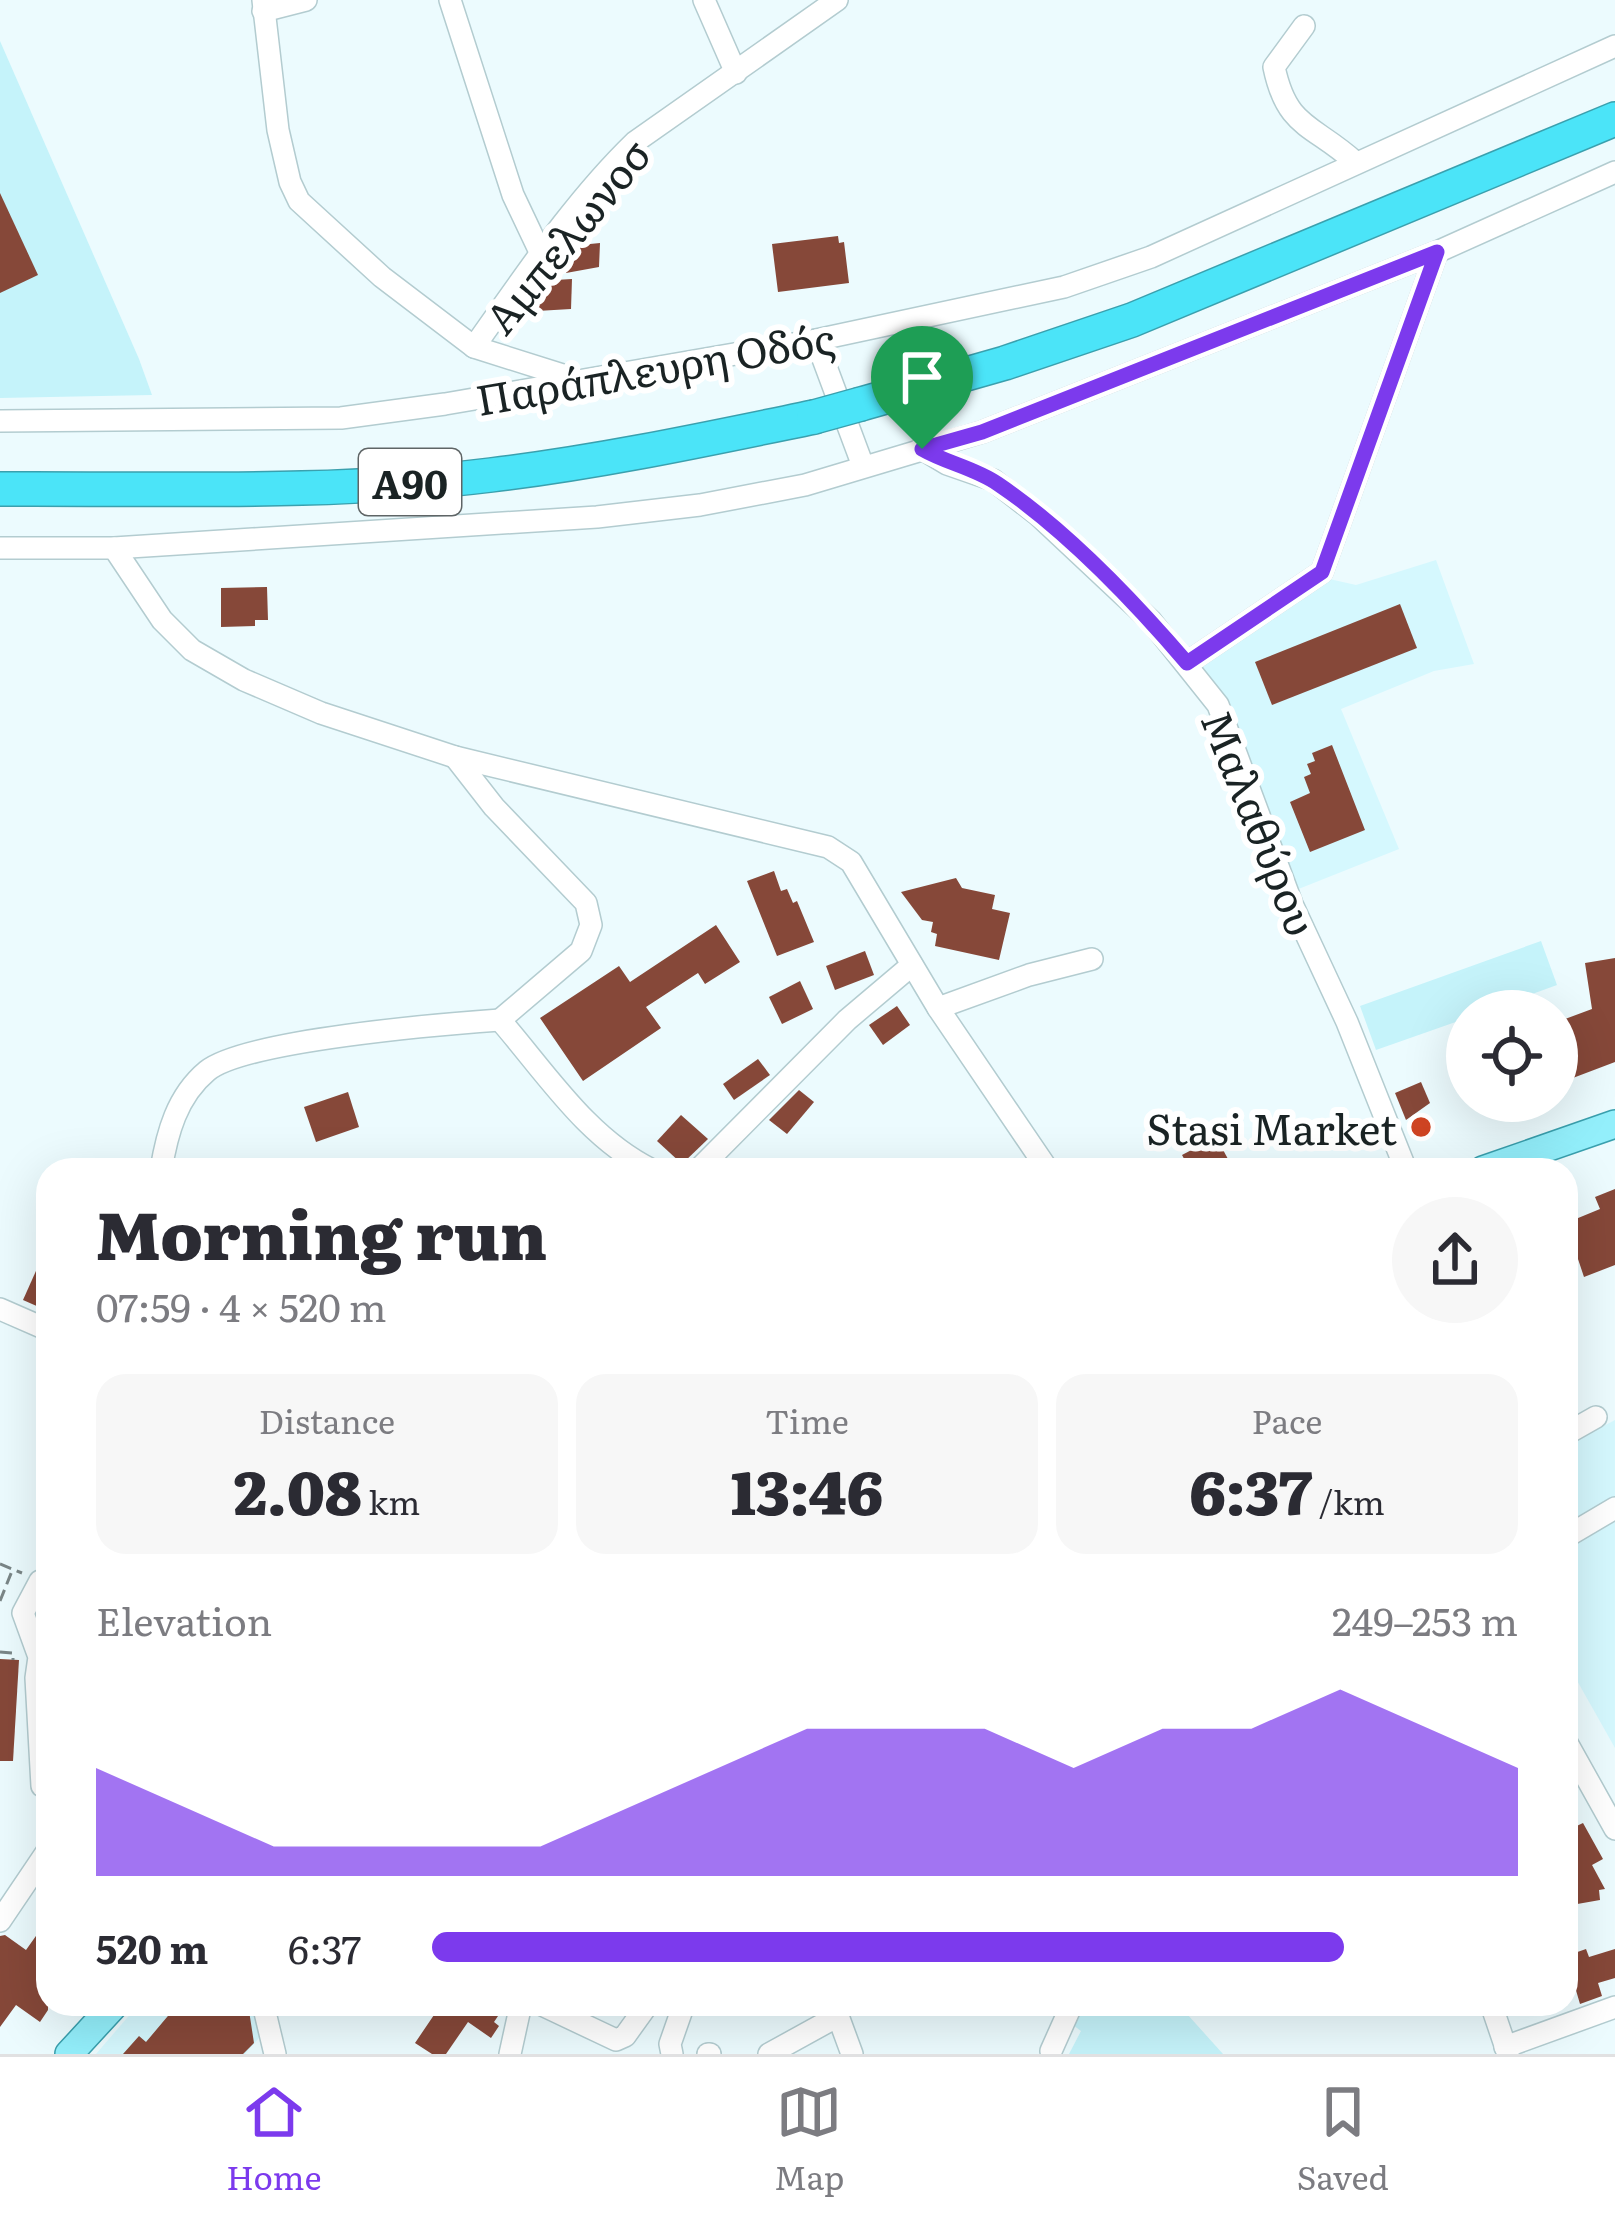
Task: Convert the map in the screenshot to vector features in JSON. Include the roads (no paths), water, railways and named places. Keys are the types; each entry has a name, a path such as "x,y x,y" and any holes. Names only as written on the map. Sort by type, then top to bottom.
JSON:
{"highway":[{"name":"Α90","path":"0,489 368,485 490,476 659,449 814,417 1005,363 1132,320 1615,119"}],"main road":[{"path":"1517,1158 1615,1124"},
{"path":"69,2054 104,2016"}],"street":[{"path":"306,0 263,6 278,130 299,201 382,277 474,347 575,380"},
{"path":"450,0 513,195 541,254"},
{"path":"704,0 736,73"},
{"name":"Αμπελωνοσ","path":"474,347 541,254 624,153 669,116 837,0"},
{"path":"1304,26 1274,67 1281,101 1298,121 1355,162"},
{"name":"Παράπλευρη Οδός","path":"1,420 341,418 816,340 1064,287 1151,257 1615,46"},
{"path":"0,548 114,548 597,518 784,489 982,432 1437,252 1615,172"},
{"path":"1187,663 1322,572 1437,252"},
{"path":"816,340 862,466"},
{"name":"Μαλαθύρου","path":"922,449 947,464 993,480 1038,515 1151,621 1218,705 1292,904 1347,1022 1401,1158"},
{"path":"114,548 162,620 193,650 244,680 321,713 455,757 828,847 851,862 938,1009 1040,1158"},
{"path":"164,1158 184,1096 221,1062 349,1036 500,1020 581,951 591,925 586,903 494,807 455,757"},
{"path":"938,1009 1029,974 1092,959"},
{"path":"710,1158 847,1020 912,965"},
{"path":"500,1020 555,1089 606,1140 634,1158"},
{"path":"0,1309 36,1325"},
{"path":"1578,1428 1596,1418"},
{"path":"1578,1530 1615,1508"},
{"path":"36,1596 23,1613 36,1649"},
{"path":"1578,1763 1615,1829"},
{"path":"0,1921 36,1868"},
{"path":"1495,2016 1507,2050 1615,2007"},
{"path":"265,2016 275,2054"},
{"path":"510,2054 518,2016"},
{"path":"565,2016 616,2040 626,2036 640,2016"},
{"path":"672,2054 670,2044 680,2016"},
{"path":"770,2054 827,2016"},
{"path":"838,2016 852,2054"},
{"path":"1051,2051 1067,2016"}],"place":[{"name":"Stasi Market","path":"1421,1127"}]}
